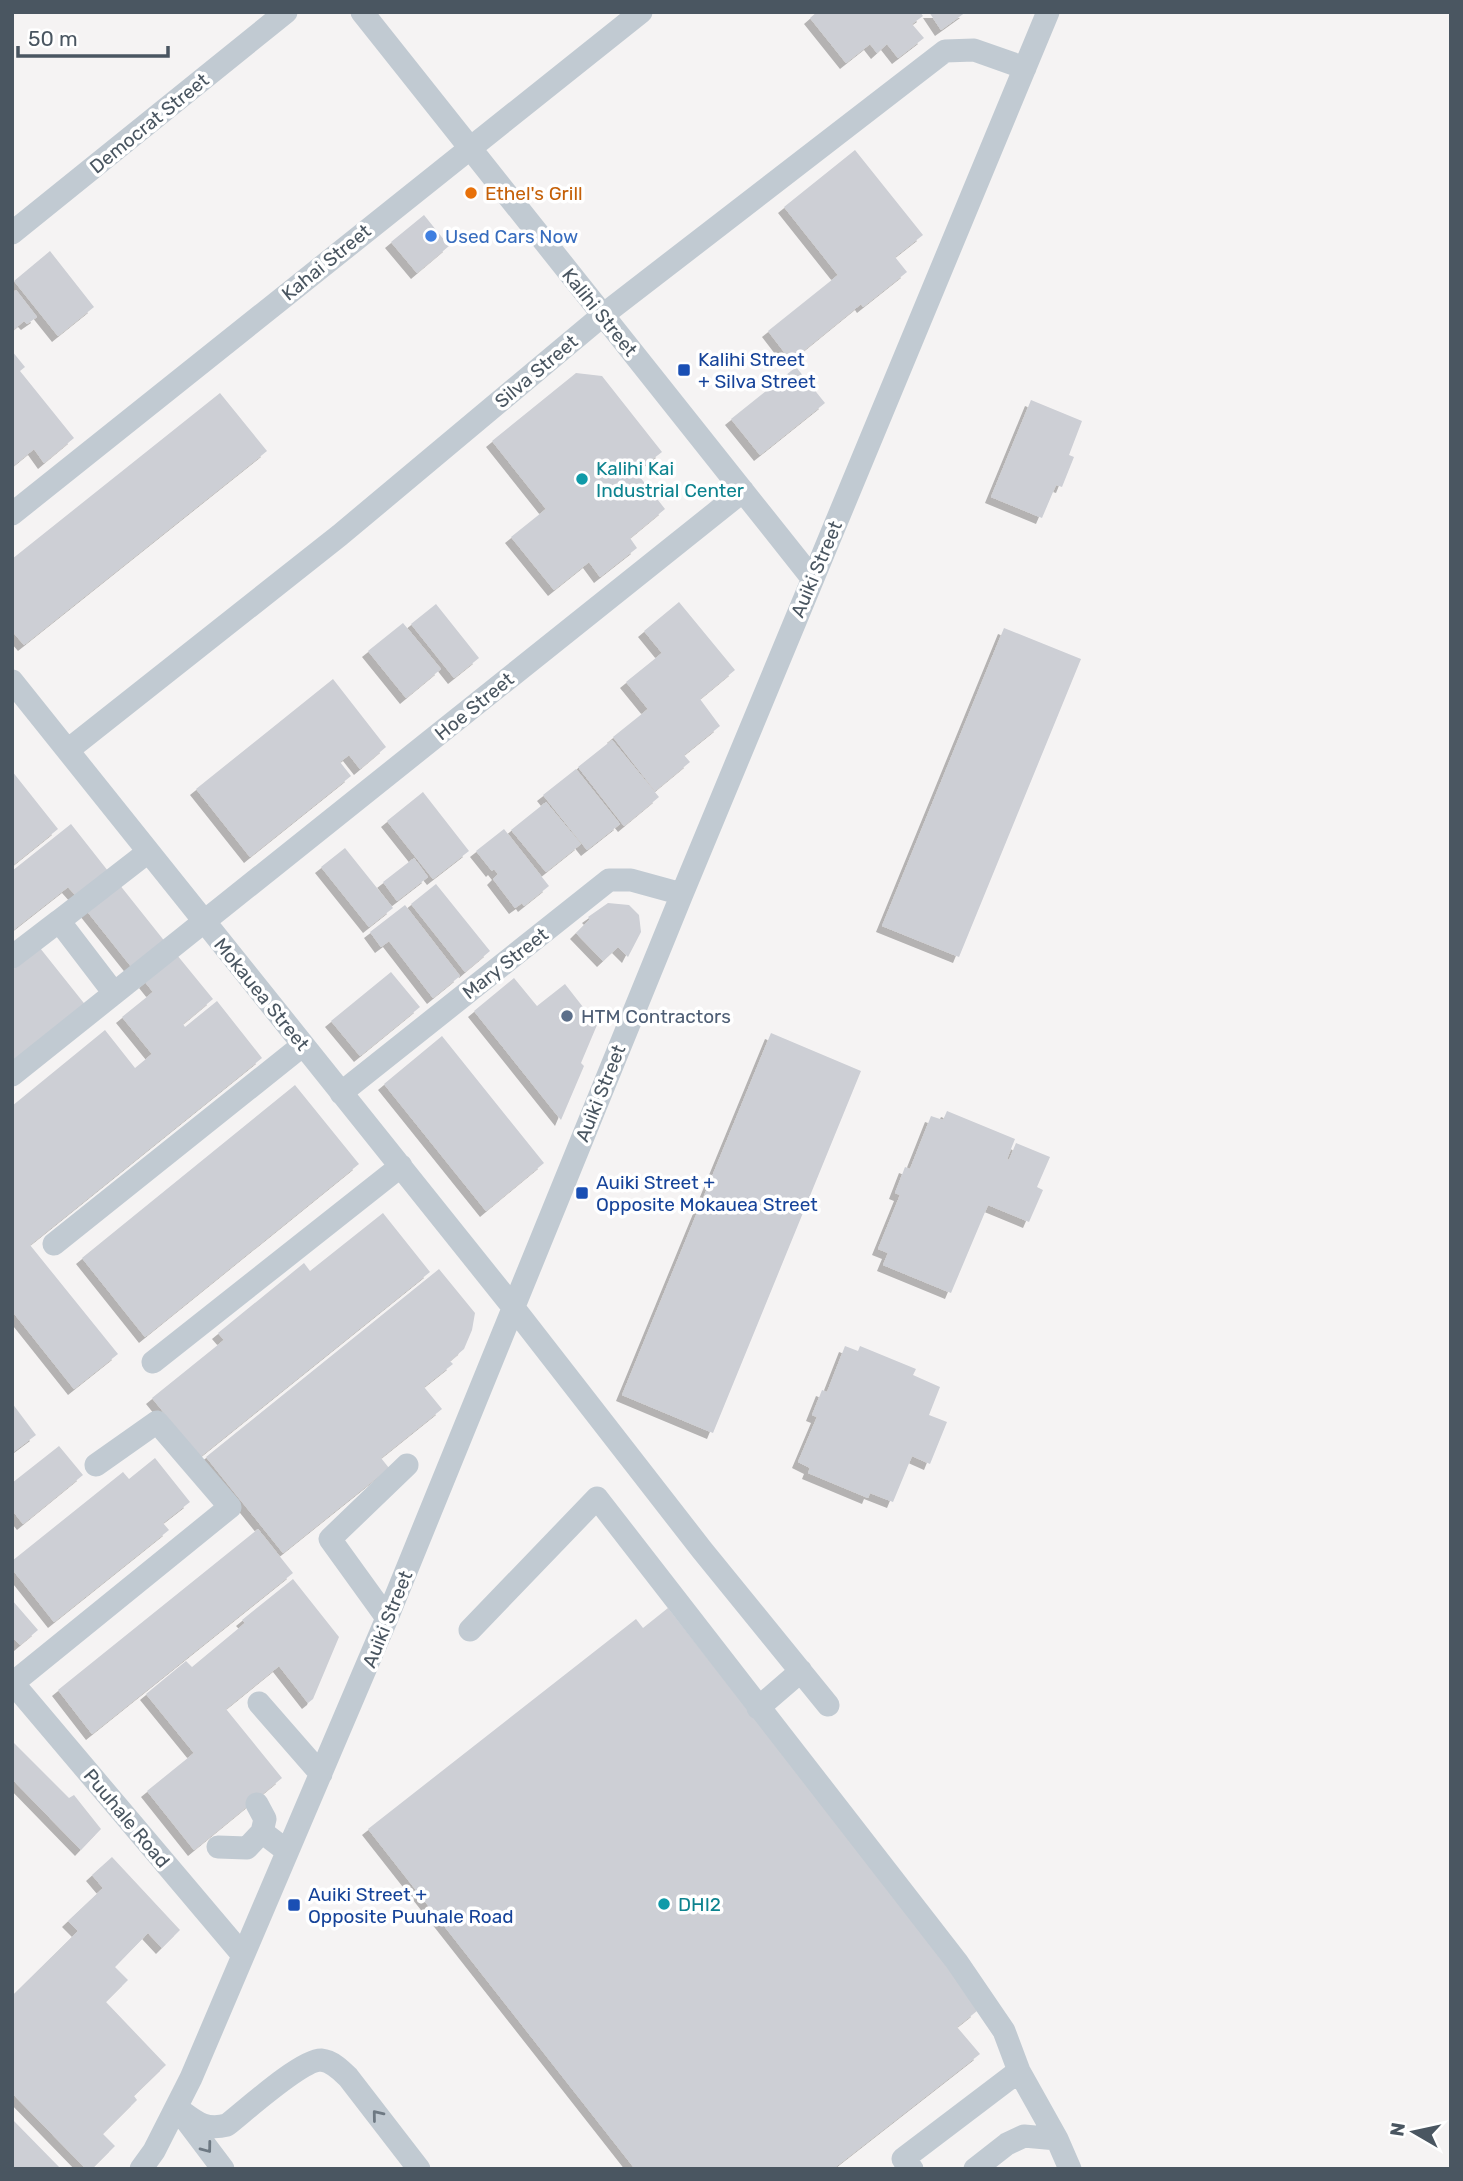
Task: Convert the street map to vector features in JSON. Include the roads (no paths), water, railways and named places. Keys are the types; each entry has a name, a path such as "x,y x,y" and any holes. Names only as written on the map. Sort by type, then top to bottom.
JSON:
{"street":[{"name":"Democrat Street","path":"12,233 286,12"},
{"name":"Kalihi Street","path":"362,12 812,578"},
{"name":"Kahai Street","path":"12,514 641,12"},
{"name":"Auiki Street","path":"141,2169 177,2108 387,1618 812,578 1048,12"},
{"name":"Silva Street","path":"68,750 340,534 603,315 945,51 974,50 1025,68"},
{"name":"Hoe Street","path":"12,1075 743,491"},
{"name":"Mokauea Street","path":"12,681 828,1705"},
{"path":"12,957 148,852"},
{"name":"Mary Street","path":"341,1093 609,880 631,880 682,894"},
{"path":"59,921 114,993"},
{"path":"54,1244 303,1045"},
{"path":"153,1362 401,1167"},
{"path":"13,1682 230,1507 157,1422 96,1465"},
{"path":"387,1618 330,1539 407,1465"},
{"path":"470,1630 597,1499 957,1962 1004,2031 1019,2071 1057,2139 1070,2169"},
{"path":"758,1708 801,1671"},
{"name":"Puuhale Road","path":"13,1682 242,1954"},
{"path":"259,1703 321,1774"},
{"path":"218,1847 247,1848 262,1832 265,1819 257,1804"},
{"path":"262,1832 287,1851"},
{"path":"177,2108 202,2125 215,2128 227,2125 305,2064 322,2060 337,2066 348,2077 419,2169"},
{"path":"912,2169 903,2159 1019,2071"},
{"path":"177,2108 223,2169"},
{"path":"975,2169 1007,2144 1024,2136 1057,2139"}],"place":[{"name":"Ethel's Grill","path":"471,193"},
{"name":"Used Cars Now","path":"431,236"},
{"name":"Kalihi Street + Silva Street","path":"684,370"},
{"name":"Kalihi Kai Industrial Center","path":"582,479"},
{"name":"HTM Contractors","path":"567,1016"},
{"name":"Auiki Street + Opposite Mokauea Street","path":"582,1193"},
{"name":"DHI2","path":"664,1904"},
{"name":"Auiki Street + Opposite Puuhale Road","path":"294,1905"}]}
